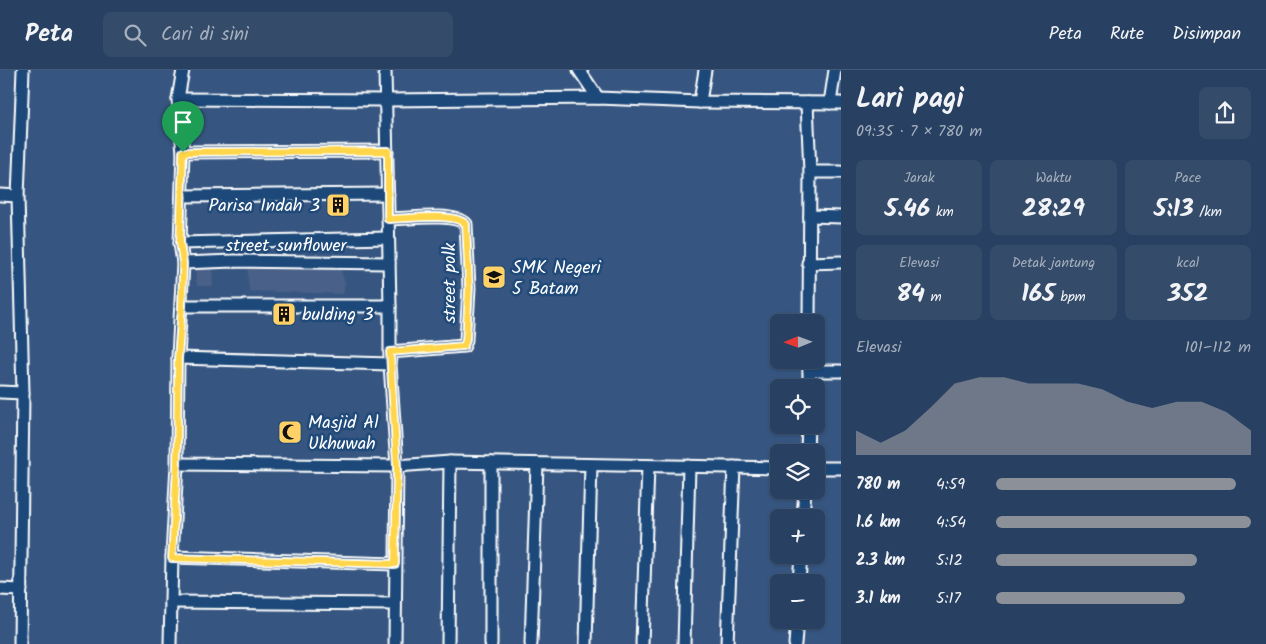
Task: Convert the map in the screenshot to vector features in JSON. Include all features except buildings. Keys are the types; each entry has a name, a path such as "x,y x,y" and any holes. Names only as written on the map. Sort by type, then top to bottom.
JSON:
{"street":[{"path":"20,644 23,393 18,196 23,70"},
{"path":"170,644 170,602 177,464 178,358 183,263 180,243 183,152 178,99 183,70"},
{"path":"385,70 388,151 390,358 397,466 395,644"},
{"path":"579,70 598,98"},
{"path":"700,102 705,70"},
{"path":"178,99 598,98 700,102 836,103 835,70"},
{"path":"807,103 810,172 809,314"},
{"path":"183,152 388,151"},
{"path":"810,172 841,172"},
{"path":"182,196 388,194"},
{"path":"0,195 18,196"},
{"path":"810,216 841,217"},
{"name":"street polk","path":"388,219 442,217 462,220 466,224 469,288 464,346 390,358"},
{"path":"180,243 388,238"},
{"name":"street sunflower","path":"183,263 234,261 389,263"},
{"path":"808,263 841,262"},
{"path":"182,306 390,306"},
{"path":"178,358 390,358"},
{"path":"825,368 841,372"},
{"path":"0,392 23,393"},
{"path":"177,464 397,466 450,462 770,468"},
{"path":"448,644 450,462"},
{"path":"491,463 491,644"},
{"path":"531,644 537,464"},
{"path":"586,644 591,465"},
{"path":"642,644 648,466"},
{"path":"684,644 689,466"},
{"path":"727,644 734,467"},
{"path":"825,468 841,468"},
{"path":"172,558 395,564"},
{"path":"0,589 21,590"},
{"path":"170,602 394,604"},
{"path":"795,644 796,629"}],"shaded area":[{"path":"212,261 213,286 197,286 194,262"},
{"path":"247,261 338,261 345,283 343,294 249,291"}],"place":[{"name":"Parisa Indah 3","path":"338,205"},
{"name":"SMK Negeri 5 Batam","path":"494,277"},
{"name":"bulding 3","path":"284,314"},
{"name":"Masjid Al Ukhuwah","path":"290,432"}],"route":[{"path":"388,151 388,219 442,217 457,218 466,224 469,288 466,343 464,346 390,352 397,466 395,564 172,558 177,464 178,358 182,306 183,263 180,243 183,152 388,151"}]}
